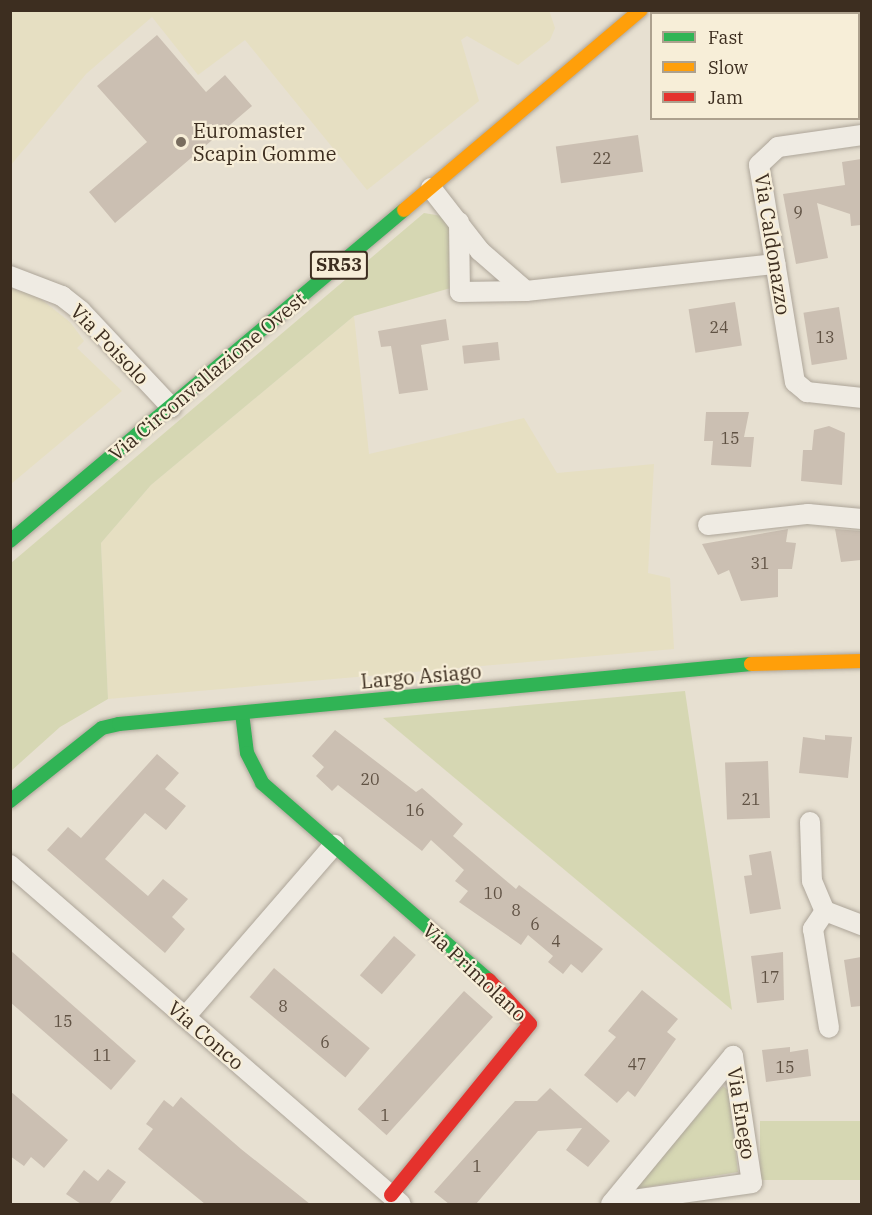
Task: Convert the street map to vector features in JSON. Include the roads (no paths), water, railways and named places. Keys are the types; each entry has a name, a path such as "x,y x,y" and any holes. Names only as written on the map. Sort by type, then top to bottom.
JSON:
{"street":[{"name":"Via Circonvallazione Ovest","path":"10,541 641,10"},
{"name":"Via Caldonazzo","path":"861,135 778,147 762,160 795,381 807,392 861,398"},
{"path":"431,188 480,251 526,291"},
{"path":"459,222 459,292 526,291 776,264"},
{"name":"Via Poisolo","path":"10,276 62,296 81,311 171,407"},
{"path":"708,525 808,514 861,519"},
{"name":"Largo Asiago","path":"10,801 102,728 780,661 861,661"},
{"name":"Via Primolano","path":"242,713 255,774 494,984 530,1024 525,1038 396,1200"},
{"path":"810,822 812,881 825,911 861,925"},
{"path":"185,1017 334,845"},
{"name":"Via Conco","path":"10,865 396,1200"},
{"path":"825,911 813,929 829,1028"},
{"name":"Via Enego","path":"733,1056 752,1183 611,1204 725,1065 733,1056"}],"place":[{"name":"Euromaster Scapin Gomme","path":"181,142"}]}
